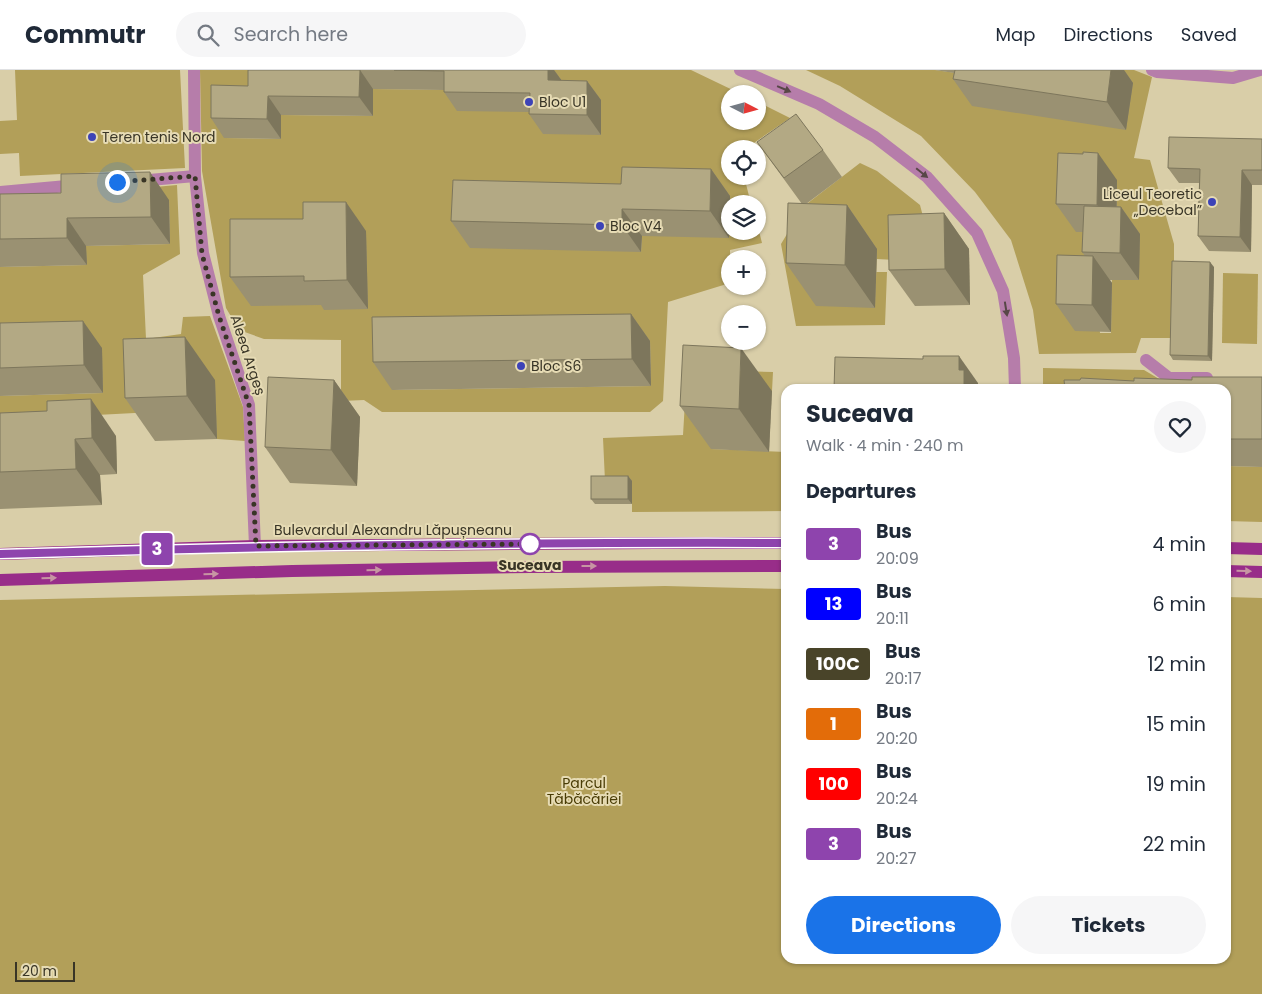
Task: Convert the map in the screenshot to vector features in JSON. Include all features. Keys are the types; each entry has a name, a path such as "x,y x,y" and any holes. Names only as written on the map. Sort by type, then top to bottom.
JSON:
{"main road":[{"name":"Bulevardul Alexandru Lăpușneanu","path":"0,554 256,546 781,543"},
{"path":"1231,548 1262,548"},
{"path":"0,580 530,566 781,566"},
{"path":"1231,571 1262,572"}],"street":[{"name":"Aleea Argeș","path":"194,70 195,176 202,254 219,316 249,405 256,546"},
{"path":"740,70 819,104 875,137 927,177 971,226 977,233 1003,291 1014,358 1015,384"},
{"path":"1152,70 1233,78 1260,70"},
{"path":"127,181 195,176"},
{"path":"0,192 88,184"},
{"path":"1146,360 1169,378 1215,378"}],"green space":[{"name":"Teren tenis Nord","path":"15,70 180,70 185,168 20,176 19,153 0,154 0,121 17,120"},
{"path":"200,70 353,70 225,138 281,139 281,115 372,116 373,89 458,90 543,112 601,134 474,70 691,70 722,85 721,130 766,130 766,106 790,118 758,140 721,140 721,185 746,185 749,195 721,195 721,203 641,194 641,252 642,236 721,218 721,240 761,240 762,243 730,250 721,250 721,286 668,302 663,401 650,412 382,412 364,400 341,401 341,340 264,339 239,330 226,308 202,171","holes":["650,341 651,386 393,390"]},
{"path":"806,70 935,70 977,76 973,106 1050,70 1134,70 1152,77 1134,158 1150,160 1174,244 1174,338 1141,338 1136,353 1039,354 1033,310 1011,240 975,192 921,136 840,86","holes":["1117,180 1116,241 1139,280 1129,280 1112,275 1111,333 1100,333 1090,232"]},
{"path":"860,163 877,171 920,205 932,251 914,261 877,259 877,249 876,272 887,272 885,325 796,326 781,244 804,206"},
{"path":"177,185 180,254 143,275 146,339 181,334 183,317 210,316 243,407 245,441 217,439 154,412 0,420 0,396 103,393 0,351 0,267 86,265 86,246 170,244 169,200 81,220 0,222 0,201"},
{"path":"1223,273 1258,274 1257,344 1222,343"},
{"path":"740,350 740,371 773,372 772,391 713,389 711,449 781,452 781,511 632,512 632,481 605,481 603,438 683,435 688,352"},
{"path":"1043,368 1144,370 1168,384 1043,384"},
{"path":"1231,466 1262,467 1262,522 1231,521"},
{"name":"Parcul Tăbăcăriei","path":"665,586 781,589 781,964 1231,964 1231,597 1262,598 1262,994 0,994 0,600"}],"building":[{"path":"248,70 360,70 359,97 268,96 267,119 211,118 211,85 248,86"},
{"path":"394,70 548,70 548,80 587,81 587,115 529,114 530,93 444,92 444,71"},
{"path":"955,70 1111,70 1107,102 953,79"},
{"path":"796,114 823,150 784,178 766,154 766,140 760,140"},
{"path":"1169,137 1262,139 1262,170 1242,170 1240,237 1198,236 1200,169 1168,168"},
{"path":"1083,152 1098,153 1097,205 1056,204 1058,153 1083,154"},
{"path":"622,167 711,169 710,211 622,209 622,225 451,221 453,180 621,184"},
{"path":"150,172 151,217 67,218 67,238 0,239 0,194 61,193 61,174"},
{"path":"303,202 346,202 347,280 304,281 304,276 230,277 230,219 303,219"},
{"path":"788,203 847,205 845,265 786,263"},
{"path":"1084,206 1121,207 1120,253 1082,252"},
{"path":"944,213 945,269 889,270 888,215"},
{"path":"1057,255 1093,256 1092,305 1056,304"},
{"path":"1172,261 1210,262 1208,356 1170,355"},
{"path":"631,314 632,359 373,362 372,317"},
{"path":"83,321 84,365 0,368 0,323"},
{"path":"185,337 187,396 125,398 123,339"},
{"path":"683,345 721,347 721,350 741,350 739,409 680,406"},
{"path":"923,356 959,356 959,370 964,370 964,384 834,384 835,357 923,359"},
{"path":"268,377 334,380 331,450 265,447"},
{"path":"1192,377 1262,377 1262,439 1231,439 1231,384 1064,384 1064,380 1080,380 1081,378 1134,381 1134,378 1192,380"},
{"path":"91,399 92,438 75,439 76,469 0,472 0,413 47,411 47,401"},
{"path":"591,476 628,476 628,499 591,499"}],"bus line":[{"name":"3","path":"0,554 256,546 781,543"}],"place":[{"name":"Bloc U1","path":"529,102"},
{"name":"Teren tenis Nord","path":"92,137"},
{"name":"Liceul Teoretic „Decebal”","path":"1212,202"},
{"name":"Bloc V4","path":"600,226"},
{"name":"Bloc S6","path":"521,366"},
{"name":"Suceava","path":"530,544"}],"route":[{"path":"117,182 195,176 202,254 219,316 249,405 256,546 331,547 530,544"}]}
